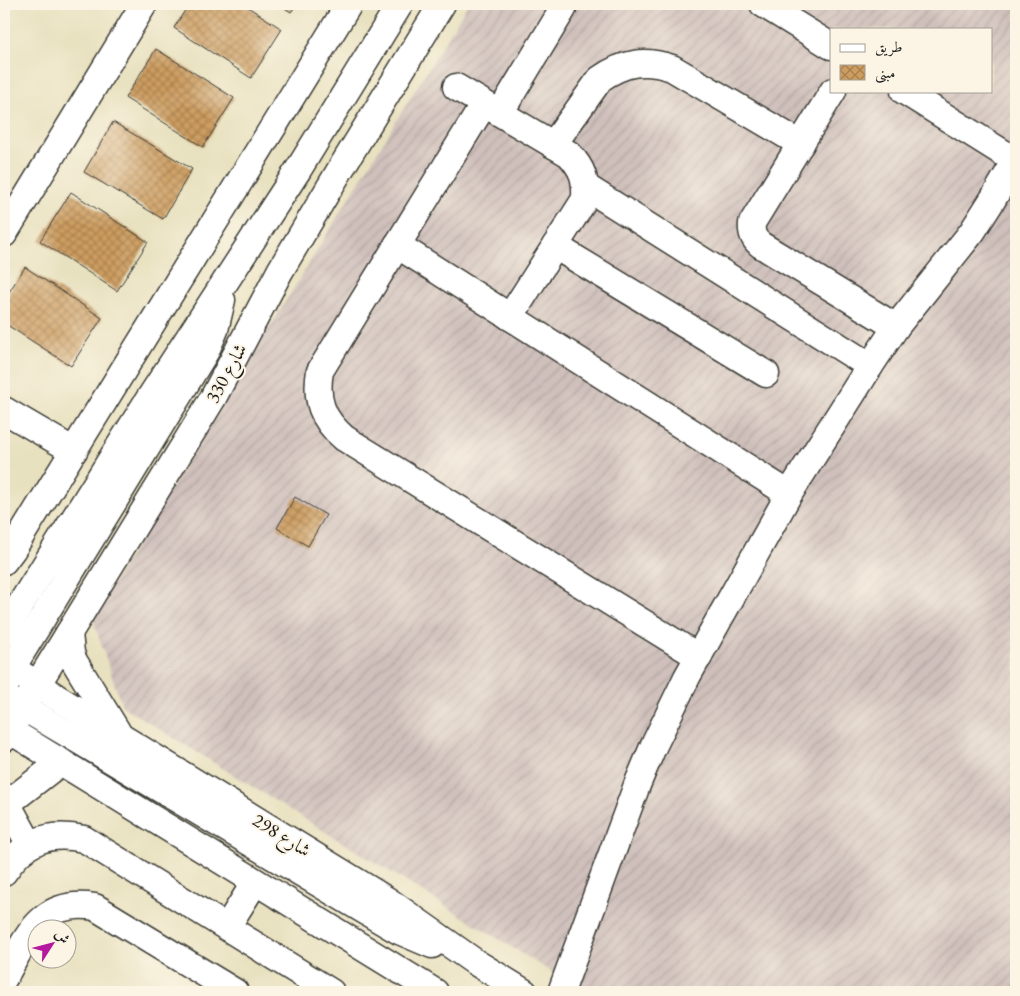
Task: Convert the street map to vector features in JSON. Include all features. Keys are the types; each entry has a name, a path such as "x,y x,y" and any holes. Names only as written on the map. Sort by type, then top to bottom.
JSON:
{"street":[{"path":"6,224 144,4"},
{"path":"4,573 9,564 8,555 349,4"},
{"path":"4,634 13,607 298,170 400,4"},
{"name":"شارع 330","path":"5,732 8,687 37,684 213,398 280,271 442,4"},
{"path":"763,4 830,45"},
{"path":"563,9 398,245 320,371 318,384 321,408 330,425 344,438 699,658"},
{"path":"553,145 600,79 622,66 648,63 672,68 801,144"},
{"path":"456,87 569,154 578,163 586,186 585,199 510,317"},
{"path":"832,92 752,223 752,236 761,245 896,327"},
{"path":"561,992 640,778 670,712 699,658 789,494 870,366 896,327 972,232 1016,160 906,92"},
{"path":"586,186 870,366"},
{"path":"398,245 789,494"},
{"path":"555,246 766,374"},
{"path":"226,281 218,318 206,351 8,687 387,924 413,937 475,962"},
{"path":"4,410 74,451"},
{"path":"69,633 71,654 74,662 120,736"},
{"name":"شارع 298","path":"37,684 387,900 475,962 524,992"},
{"path":"5,732 60,762 435,992"},
{"path":"30,845 5,805 60,762"},
{"path":"4,872 20,851 41,840 63,836 84,839 331,992"},
{"path":"227,927 255,882"},
{"path":"4,978 33,929 41,920 61,908 72,905 84,905 95,907 235,992"}],"shaded area":[{"path":"468,4 1016,4 1016,992 584,992 122,706 92,617"}],"building":[{"path":"189,4 243,4 282,29 251,78 174,28"},
{"path":"278,4 297,4 291,12"},
{"path":"156,49 234,98 203,147 125,98"},
{"path":"113,122 192,169 163,219 84,172"},
{"path":"71,192 148,242 117,291 40,241"},
{"path":"25,267 102,318 71,366 4,323 4,300"},
{"path":"295,497 326,515 308,546 277,528"}]}
